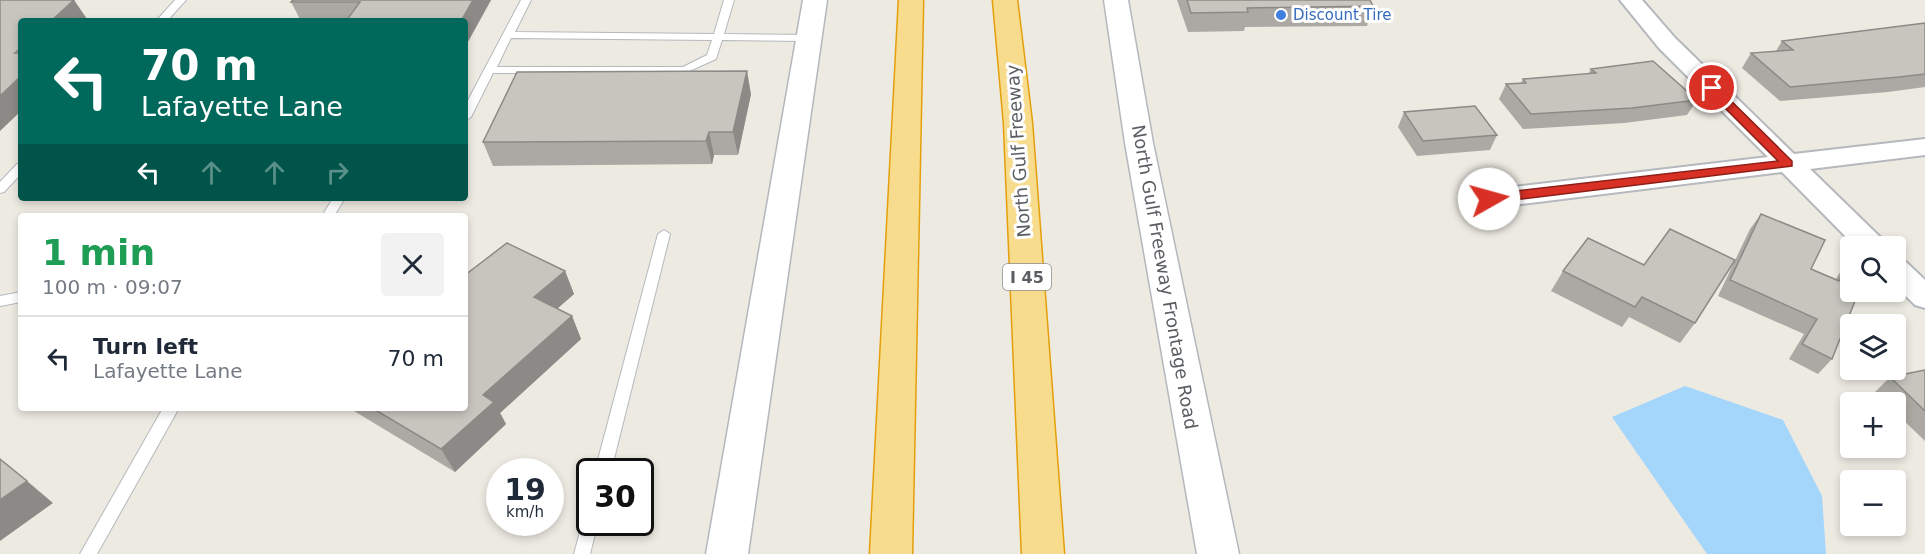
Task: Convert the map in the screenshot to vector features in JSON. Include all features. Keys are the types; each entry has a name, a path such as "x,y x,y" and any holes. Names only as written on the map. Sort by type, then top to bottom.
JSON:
{"highway":[{"path":"891,554 911,0"},
{"name":"North Gulf Freeway","path":"1005,0 1018,123 1043,554"}],"main road":[{"path":"727,554 815,0"},
{"name":"North Gulf Freeway Frontage Road","path":"1116,0 1140,143 1218,554"}],"street":[{"path":"1631,0 1667,44 1862,236"},
{"path":"1489,199 1925,147"},
{"path":"1906,279 1925,297"}],"lane":[{"path":"164,18 181,0"},
{"path":"468,111 526,0"},
{"path":"489,70 685,70 712,57 729,0"},
{"path":"507,36 809,38"},
{"path":"0,189 18,170"},
{"path":"606,458 664,234"},
{"path":"0,301 18,298"},
{"path":"88,554 169,411"},
{"path":"582,554 586,536"}],"water":[{"path":"1685,386 1783,420 1822,496 1826,554 1707,554 1612,417"}],"building":[{"path":"0,0 74,0 54,18 18,18 18,50 15,53 18,53 18,79 0,96"},
{"path":"293,0 473,0 463,18 348,18 360,2 291,2"},
{"path":"1187,0 1370,0 1373,6 1247,8 1248,12 1191,13"},
{"path":"1925,23 1925,74 1790,87 1751,53 1793,50 1782,41"},
{"path":"1653,61 1697,100 1632,108 1531,114 1506,84 1526,83 1523,79 1596,73 1591,69"},
{"path":"747,71 733,132 709,132 706,141 483,142 517,72"},
{"path":"1475,106 1497,135 1423,141 1404,112"},
{"path":"1761,214 1825,240 1811,269 1839,281 1840,279 1840,302 1855,302 1850,314 1840,314 1840,339 1832,359 1802,344 1817,319 1730,280"},
{"path":"1670,229 1735,260 1695,323 1642,297 1635,307 1563,271 1588,238 1644,265"},
{"path":"507,243 565,271 534,297 572,316 483,395 494,402 441,449 377,411 468,411 468,273"},
{"path":"1925,370 1925,411 1893,380 1906,380 1906,374"},
{"path":"0,459 27,481 0,500"}],"place":[{"name":"Discount Tire","path":"1281,15"}],"route":[{"path":"1489,199 1788,164 1712,88"}]}
